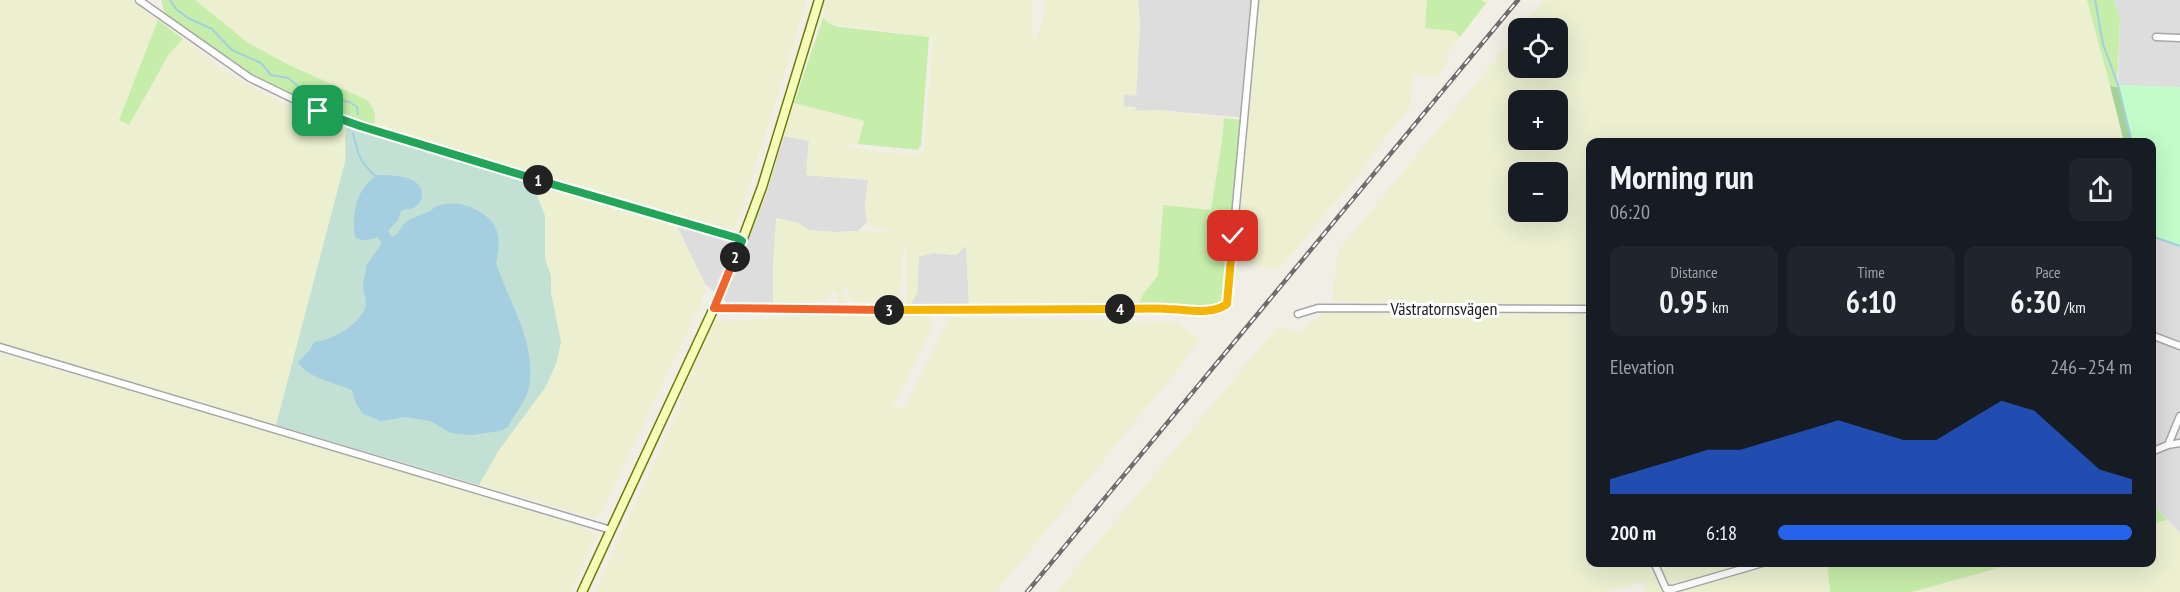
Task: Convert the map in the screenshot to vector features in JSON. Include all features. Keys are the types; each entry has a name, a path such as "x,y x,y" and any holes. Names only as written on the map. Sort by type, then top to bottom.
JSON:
{"main road":[{"path":"582,592 714,308 742,241 762,187 819,0"}],"street":[{"path":"139,0 250,78 318,111 409,142 742,241"},
{"path":"714,308 1202,311 1222,308 1227,304 1255,0"},
{"path":"2156,37 2180,38"},
{"name":"Västratornsvägen","path":"1298,314 1318,308 1586,309"},
{"path":"2156,337 2180,346"},
{"path":"0,346 611,530"},
{"path":"2168,445 2180,416"},
{"path":"2156,450 2180,443"},
{"path":"1656,567 1666,589 1749,567"}],"shaded area":[{"path":"1138,0 1260,0 1247,118 1159,110 1137,111 1123,106 1124,95 1136,95 1140,24"},
{"path":"2114,0 2180,0 2180,87 2118,85 2120,19"},
{"path":"784,136 809,141 806,175 868,180 865,207 867,222 858,231 835,232 809,230 798,223 773,264 773,304 729,304 705,284 676,224 746,246 766,195"},
{"path":"2156,238 2180,246 2180,533 2156,507"},
{"path":"966,245 969,305 911,304 917,293 919,257 933,253 956,255"}],"green space":[{"path":"0,0 132,0 225,71 277,100 342,129 348,125 437,155 676,224 705,290 701,303 600,515 593,518 0,344"},
{"path":"161,0 195,0 247,42 289,65 365,99 374,112 373,128 298,100 255,78 165,15"},
{"path":"195,0 807,0 739,219 735,229 727,231 377,127 374,125 375,115 365,99 289,65 247,42"},
{"path":"826,0 1033,0 1031,33 1036,44 1044,12 1044,0 1138,0 1140,24 1136,96 1124,95 1123,106 1135,107 1137,111 1159,110 1224,118 1211,210 1162,208 1158,275 1138,305 969,305 966,246 956,255 933,253 919,257 917,293 911,304 906,304 906,248 904,243 899,302 851,300 845,283 843,287 845,304 839,304 835,290 825,301 773,304 776,218 798,223 809,230 897,231 869,226 865,207 868,180 806,175 809,141 784,136 794,103 864,121 858,144 842,146 910,155 924,152 933,39 830,24 823,18"},
{"path":"1259,0 1489,0 1446,55 1448,61 1436,78 1413,75 1410,107 1363,169 1278,270 1234,261"},
{"path":"1427,0 1481,0 1486,3 1460,37 1454,31 1425,28"},
{"path":"1544,0 2087,0 2123,138 1586,138 1586,305 1332,301 1338,251 1508,44 1508,78 1568,78 1568,18 1529,18"},
{"path":"2087,0 2114,0 2120,19 2117,86 2110,86"},
{"path":"823,18 839,27 929,37 921,145 918,150 858,144 864,121 794,103"},
{"path":"158,20 183,39 169,54 129,125 119,120"},
{"path":"2118,85 2180,87 2180,246 2156,238 2156,138 2131,138"},
{"path":"2110,86 2138,89 2139,138 2123,138"},
{"path":"1224,118 1241,120 1235,203 1223,300 1217,305 1138,305 1158,275 1163,205 1211,210"},
{"path":"348,125 437,155 532,182 545,216 545,259 551,275 551,293 561,342 556,364 545,388 499,450 479,485 276,425 345,162"},
{"path":"924,312 930,314 932,328 892,409 907,406 950,317 1176,323 1200,339 996,592 595,592 681,404 683,393 715,320"},
{"path":"1326,313 1586,314 1586,567 1827,567 1830,592 1642,592 1645,591 1646,581 1607,592 1056,592 1278,326 1300,332"},
{"path":"0,353 84,378 99,378 583,527 596,535 571,592 0,592"},
{"path":"2156,508 2167,520 2156,523"},
{"path":"2167,520 2180,533 2180,592 1912,592 2002,567 2156,567 2156,523"},
{"path":"1828,567 2002,567 1912,592 1830,592"}],"water":[{"path":"379,175 392,175 413,180 421,189 422,197 419,203 413,208 401,211 398,220 388,231 392,237 408,221 437,206 450,203 475,209 491,220 497,231 499,244 496,263 526,339 530,371 529,387 525,398 508,427 500,431 472,435 451,433 430,421 405,417 381,421 363,414 356,404 352,390 315,376 302,368 298,362 314,342 344,331 362,315 366,302 363,285 366,266 382,243 378,237 360,240 355,237 355,210 365,186"}],"waterway":[{"path":"170,0 176,9 188,18 212,29 232,50 261,63 271,75 288,78 305,92 349,102 357,107 358,114"},
{"path":"2095,0 2103,44 2118,85 2131,138"},
{"path":"353,133 361,158 367,168 378,178"},
{"path":"2156,238 2180,246"}],"railway":[{"path":"1027,592 1518,0"}],"route":[{"path":"318,111 419,145 737,238 742,241 714,308 1202,311 1222,308 1227,304 1233,236"}]}
